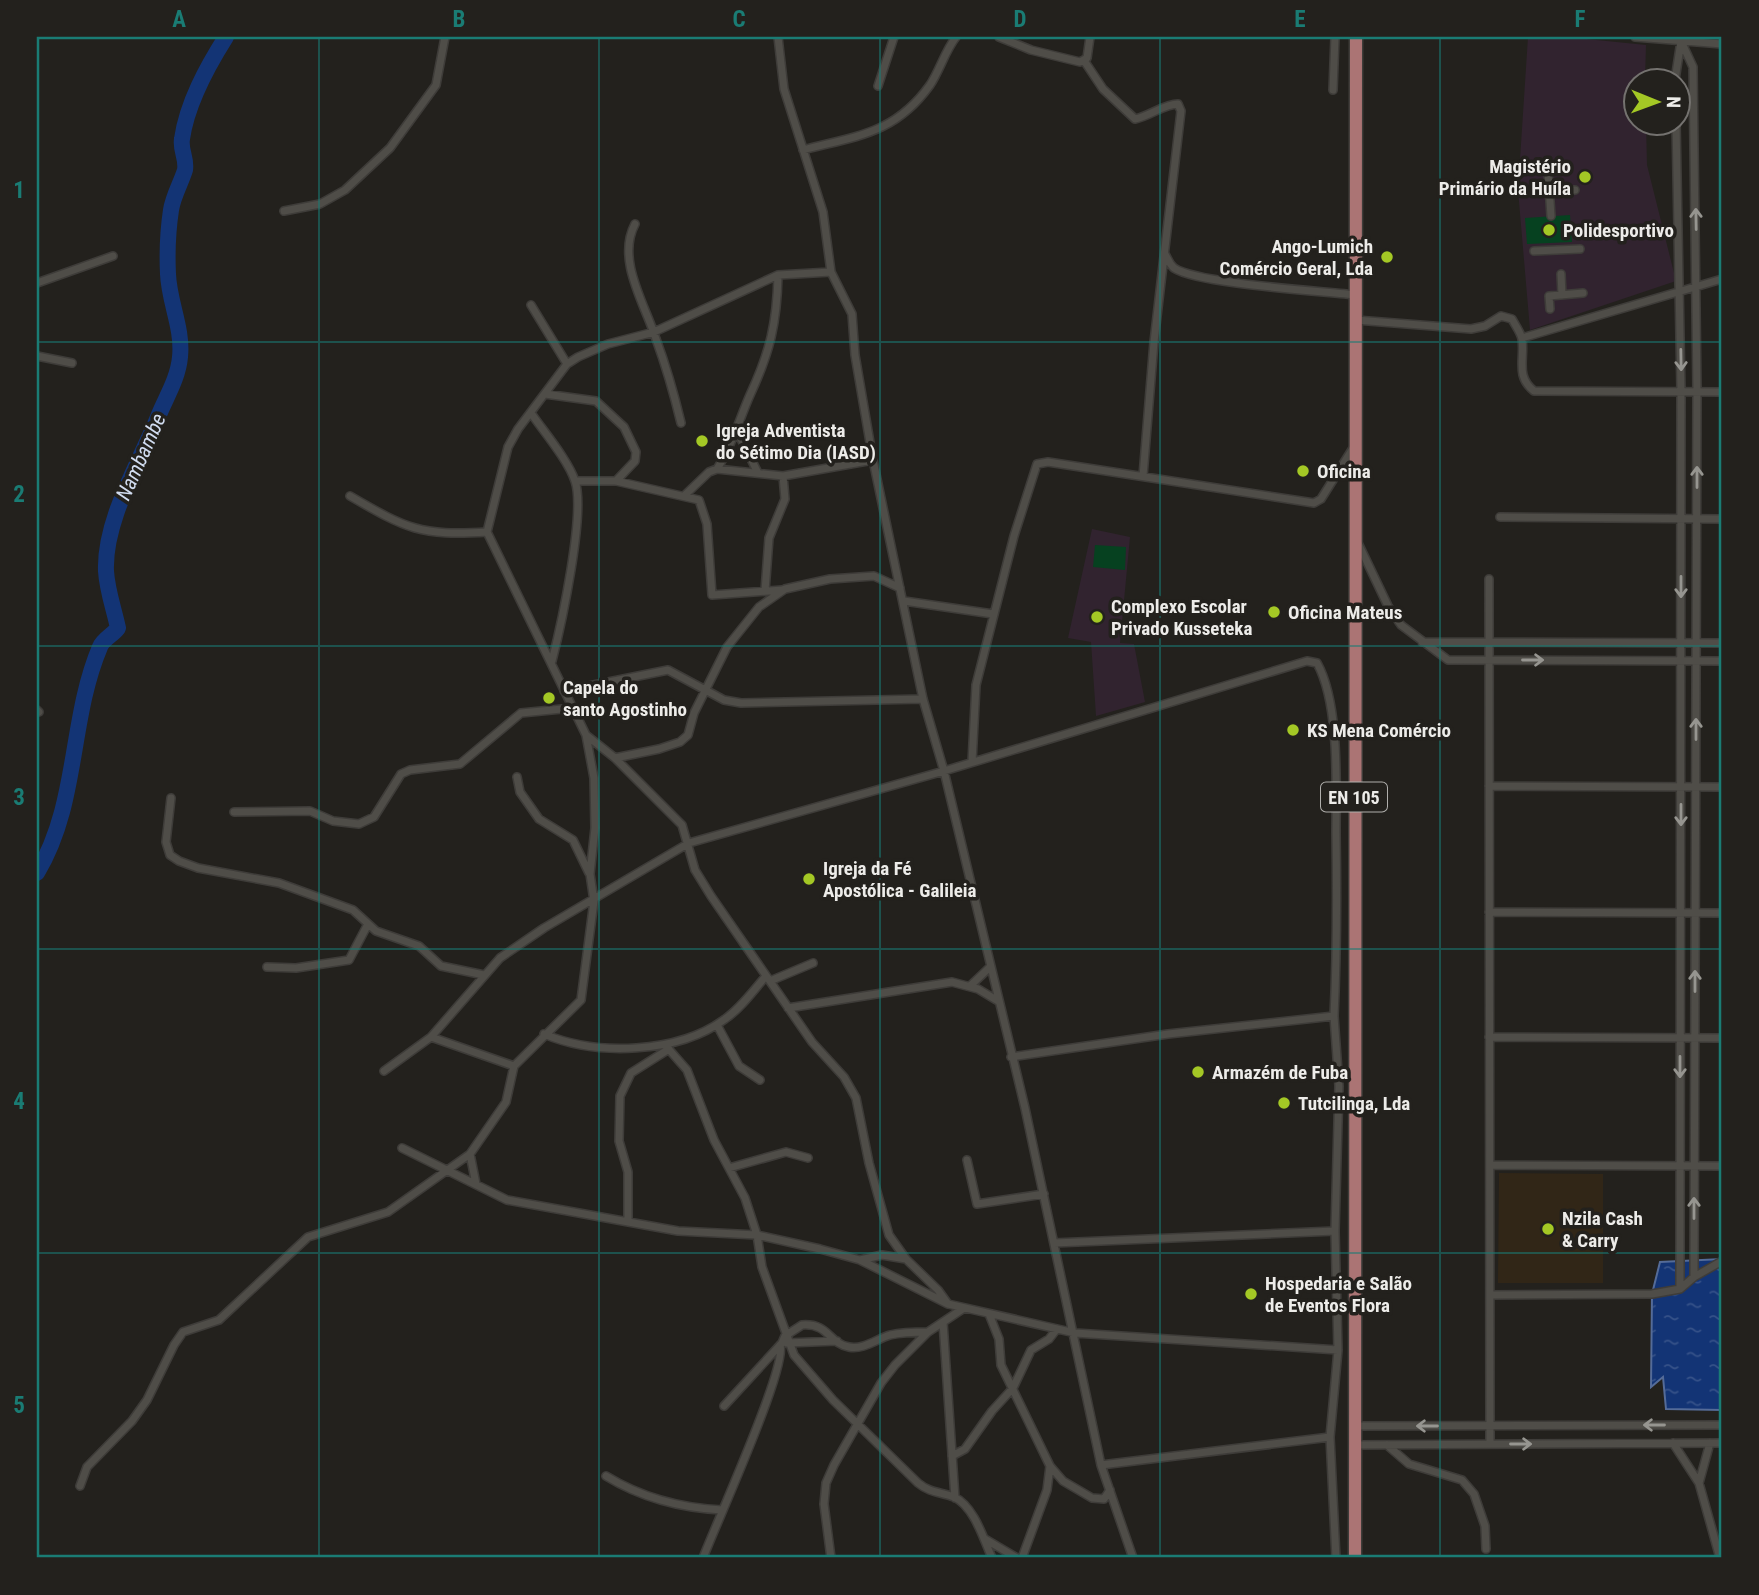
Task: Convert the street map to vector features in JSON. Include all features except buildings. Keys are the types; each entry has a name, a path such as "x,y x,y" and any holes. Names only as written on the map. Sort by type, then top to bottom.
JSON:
{"main road":[{"name":"EN 105","path":"1355,1558 1356,37"}],"street":[{"path":"284,211 320,204 345,190 390,148 436,85 445,37"},
{"path":"778,37 784,89 823,212 831,272 852,314 855,355 873,460 923,699 944,771 1044,1194 1101,1465 1133,1558"},
{"path":"878,86 894,37"},
{"path":"803,150 858,138 898,119 930,84 956,37"},
{"path":"999,37 1031,50 1085,62 1103,89 1135,118 1151,116 1170,104 1178,104 1181,111 1154,342 1143,477"},
{"path":"1085,62 1090,37"},
{"path":"1333,90 1335,37"},
{"path":"1635,37 1722,44"},
{"path":"1677,66 1681,39"},
{"path":"1681,39 1693,67 1696,287 1694,1277"},
{"path":"1676,136 1681,391 1680,1289"},
{"path":"1548,172 1551,216"},
{"path":"1549,192 1575,190"},
{"path":"635,224 628,238 632,272 654,332 681,423"},
{"path":"1534,251 1580,249"},
{"path":"1165,253 1170,265 1177,270 1209,277 1356,295"},
{"path":"37,282 113,256"},
{"path":"80,1486 87,1467 132,1421 147,1401 183,1332 219,1320 307,1237 388,1212 470,1154 506,1102 514,1066 581,1000 594,901 590,874 595,828 594,778 586,735 487,532 508,447 518,429 567,364 608,344 654,332 778,275 831,272"},
{"path":"1561,274 1562,295"},
{"path":"717,469 737,431 770,349 777,317 778,275"},
{"path":"1522,338 1722,279"},
{"path":"1550,309 1549,296 1583,293"},
{"path":"531,305 567,364"},
{"path":"1356,320 1471,329 1485,326 1501,316 1512,319 1522,338 1520,364 1525,384 1534,391 1722,392"},
{"path":"37,356 72,363"},
{"path":"545,394 596,401 624,427 636,452 635,461 616,481"},
{"path":"531,413 575,481 574,545 551,662"},
{"path":"737,431 758,473"},
{"path":"972,762 976,685 993,614 1037,464 1048,462 1314,503 1321,499 1355,444"},
{"path":"685,494 709,472 717,469 783,476 873,460"},
{"path":"765,591 769,538 785,499 783,476"},
{"path":"575,481 616,481 685,494 699,500 703,505 712,595 785,589 830,579 874,576 900,588"},
{"path":"350,496 410,529 435,534 487,532"},
{"path":"1500,517 1722,519"},
{"path":"1354,536 1388,606 1401,625 1448,660 1722,661"},
{"path":"1489,579 1490,1444"},
{"path":"615,758 680,742 688,734 694,713 727,647 760,607 785,589"},
{"path":"904,601 993,614"},
{"path":"1421,642 1722,643"},
{"path":"384,1071 431,1037 500,958 689,843 944,771 1307,661 1317,663 1325,678 1336,759 1337,946 1334,1016 1339,1086 1335,1231 1338,1350 1330,1437 1336,1558"},
{"path":"564,691 668,670 724,700 741,703 923,699"},
{"path":"234,812 310,811 333,821 359,824 379,810 392,784 401,774 410,770 460,764 521,713 572,708"},
{"path":"586,735 615,758 672,813 689,843 695,870 788,1009 812,1042 844,1077 856,1098 869,1163 890,1235 906,1259 938,1290 948,1304"},
{"path":"1336,759 1354,759"},
{"path":"517,777 520,792 539,819 573,840 590,874"},
{"path":"1489,786 1722,787"},
{"path":"171,798 166,842 170,855 179,861 198,868 279,883 308,896 353,910 386,937 419,946 441,966 484,975"},
{"path":"1489,912 1722,913"},
{"path":"267,967 296,968 345,962 349,960 368,924"},
{"path":"628,1222 628,1172 619,1141 620,1096 631,1073 667,1047 717,1025 739,1008 768,979 813,963"},
{"path":"970,986 990,967"},
{"path":"788,1009 952,982 970,986 998,1001"},
{"path":"1011,1056 1168,1034 1334,1016"},
{"path":"717,1025 739,1066 760,1080"},
{"path":"544,1034 567,1044 592,1049 667,1047"},
{"path":"431,1037 514,1066"},
{"path":"1489,1037 1722,1038"},
{"path":"667,1047 687,1070 714,1140 745,1198 784,1342 798,1362 858,1425 928,1492 955,1498 964,1505 992,1558"},
{"path":"401,1148 507,1200 678,1231 757,1235 860,1260 948,1304 1056,1329 1075,1333 1338,1350"},
{"path":"729,1168 786,1152 808,1158"},
{"path":"470,1154 476,1184"},
{"path":"967,1160 977,1204 1044,1194"},
{"path":"1490,1165 1722,1166"},
{"path":"1054,1243 1335,1231"},
{"path":"860,1260 882,1255 906,1259"},
{"path":"1490,1295 1652,1294 1680,1289 1694,1277 1722,1261"},
{"path":"831,1558 824,1504 826,1483 881,1383 928,1332 964,1308"},
{"path":"989,1314 999,1339 1001,1365 1050,1466 1063,1481 1099,1500 1110,1490"},
{"path":"943,1322 955,1498"},
{"path":"724,1406 802,1325 818,1325 837,1341"},
{"path":"952,1456 965,1449 992,1411 1013,1388 1031,1350 1049,1339 1056,1329"},
{"path":"784,1342 837,1341 859,1348 888,1336 928,1332"},
{"path":"704,1558 753,1440 780,1366 784,1342"},
{"path":"1354,1426 1722,1425"},
{"path":"1101,1465 1330,1437"},
{"path":"1673,1443 1699,1483 1720,1558"},
{"path":"1699,1483 1710,1443"},
{"path":"1354,1445 1722,1443"},
{"path":"1387,1445 1409,1464 1462,1480 1474,1494 1482,1515 1486,1549"},
{"path":"1022,1558 1047,1490 1050,1466"},
{"path":"606,1476 624,1487 682,1507 722,1510"},
{"path":"1047,1490 1063,1481"},
{"path":"984,1539 1017,1558"}],"shaded area":[{"name":"Magistério Primário da Huíla","path":"1528,37 1567,37 1646,45 1645,66 1622,66 1622,136 1646,136 1647,165 1676,281 1530,330 1518,190"},
{"name":"Complexo Escolar Privado Kusseteka","path":"1092,529 1130,537 1120,643 1134,644 1145,702 1096,716 1091,642 1068,638"},
{"path":"1499,1173 1603,1174 1603,1283 1498,1283"}],"green space":[{"name":"Polidesportivo","path":"1570,215 1572,242 1527,244 1525,218"},
{"path":"1095,545 1126,547 1125,570 1093,567"}],"water":[{"path":"1722,1259 1722,1410 1666,1409 1663,1377 1651,1387 1652,1294 1660,1262"}],"waterway":[{"name":"Nambambe","path":"37,873 60,818 90,675 101,644 118,628 106,571 111,532 124,492 179,365 180,336 168,274 171,210 185,170 182,143 188,112 205,73 226,37"}],"place":[{"name":"Magistério Primário da Huíla","path":"1585,177"},
{"name":"Polidesportivo","path":"1549,230"},
{"name":"Ango-Lumich Comércio Geral, Lda","path":"1387,257"},
{"name":"Igreja Adventista do Sétimo Dia (IASD)","path":"702,441"},
{"name":"Oficina","path":"1303,471"},
{"name":"Oficina Mateus","path":"1274,612"},
{"name":"Complexo Escolar Privado Kusseteka","path":"1097,617"},
{"name":"Capela do santo Agostinho","path":"549,698"},
{"name":"KS Mena Comércio","path":"1293,730"},
{"name":"Igreja da Fé Apostólica - Galileia","path":"809,879"},
{"name":"Armazém de Fuba","path":"1198,1072"},
{"name":"Tutcilinga, Lda","path":"1284,1103"},
{"name":"Nzila Cash & Carry","path":"1548,1229"},
{"name":"Hospedaria e Salão de Eventos Flora","path":"1251,1294"}]}
